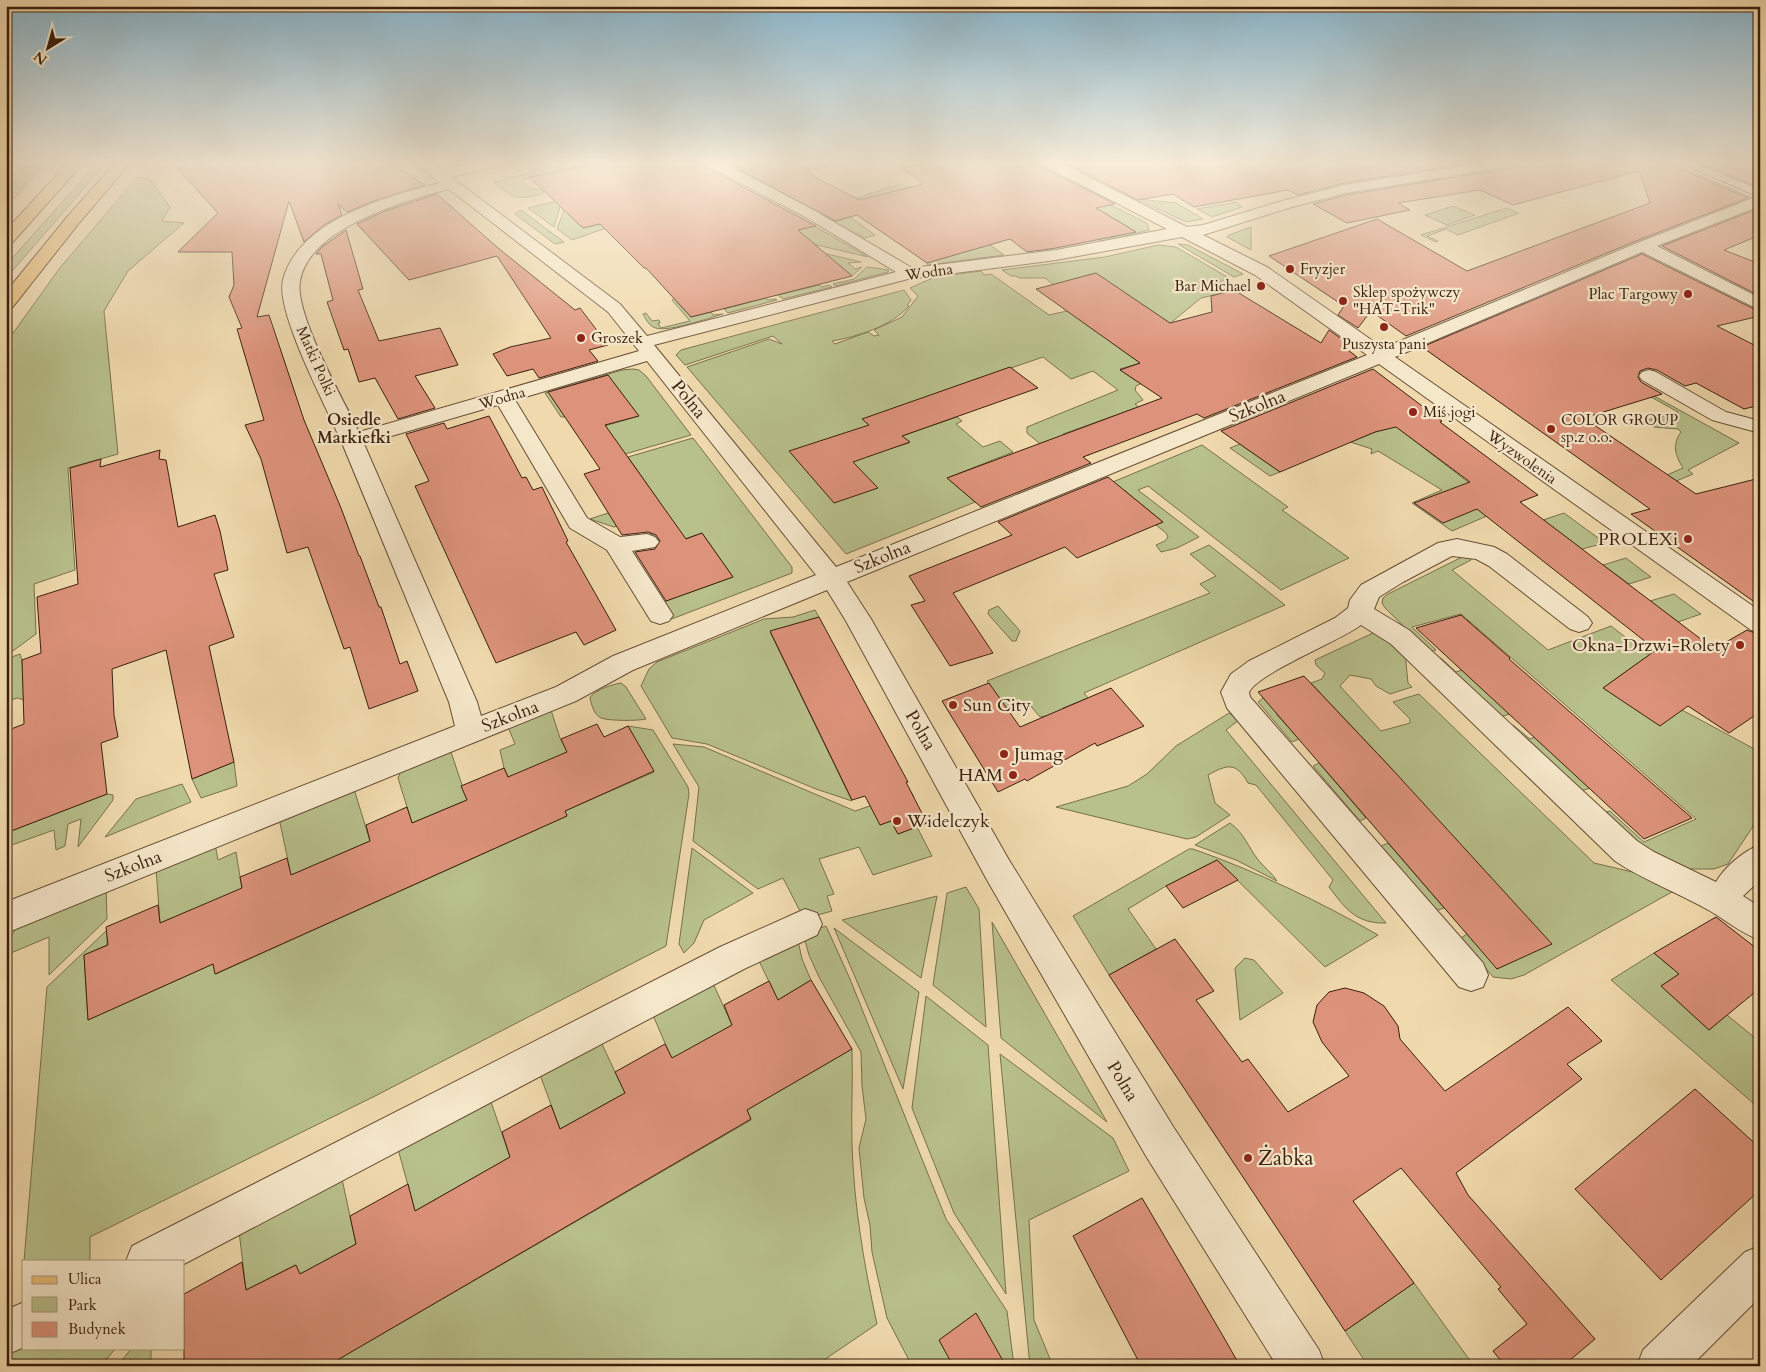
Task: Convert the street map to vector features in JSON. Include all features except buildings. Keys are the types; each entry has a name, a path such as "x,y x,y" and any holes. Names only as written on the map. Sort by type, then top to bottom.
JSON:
{"main road":[{"path":"6,240 19,226"},
{"path":"6,304 69,226"}],"street":[{"name":"Matki Polki","path":"338,226 316,242 299,262 291,282 294,309 463,702 471,731"},
{"name":"Polna","path":"507,226 614,308 831,577 858,619 998,870 1160,1142 1303,1366"},
{"path":"831,226 904,269 907,274"},
{"name":"Wyzwolenia","path":"1172,226 1261,271 1348,330 1381,356 1760,624"},
{"name":"Wodna","path":"352,441 504,398 647,348 907,274 1056,255 1184,232 1205,230 1218,226"},
{"name":"Szkolna","path":"6,918 566,694 623,663 831,577 1381,356 1642,246 1694,226"},
{"path":"1642,246 1760,305"},
{"path":"1649,376 1718,416 1760,427"},
{"path":"504,398 578,523 616,545 660,615"},
{"path":"616,545 648,542"},
{"path":"1471,975 1236,701 1235,692 1241,681 1259,668 1344,624 1360,612 1363,600 1370,591 1394,576 1446,549 1457,547 1485,553 1498,560 1580,623"},
{"path":"1360,612 1400,637 1626,851 1642,862 1722,901 1760,926"},
{"path":"1722,901 1742,873 1760,859"},
{"path":"149,1260 732,958 806,924"},
{"path":"1659,1366 1760,1267"},
{"path":"6,1333 22,1325"}],"green space":[{"path":"41,226 51,226 6,278 6,265"},
{"path":"95,226 180,226 128,271 104,311 118,454 68,468 75,570 34,584 36,634 6,656 6,343 59,269"},
{"path":"531,226 543,226 564,242 555,244"},
{"path":"558,226 581,226 583,228 612,226 572,240 557,229"},
{"path":"805,226 814,226 868,257 800,241 799,231"},
{"path":"842,226 863,226 875,235 864,238"},
{"path":"915,226 963,226 1004,255 928,265 927,263 957,254"},
{"path":"1091,226 1110,238 1135,231 1127,226 1148,226 1149,230 1106,241 1099,240 1080,228"},
{"path":"1450,226 1483,226 1458,235 1446,229 1427,236 1438,241 1436,242 1421,235"},
{"path":"1251,227 1251,250 1227,237 1229,235"},
{"path":"1178,244 1188,245 1243,274 1234,277"},
{"path":"1158,245 1176,247 1229,278 1214,285 1219,292 1218,294 1201,298 1173,321 1164,331 1144,362 1120,369 1135,380 1144,377 1148,380 1136,386 1135,390 1143,400 1135,404 1139,407 1063,434 1089,455 1060,460 1027,433 1027,427 1118,390 1093,371 1071,379 1043,357 863,419 881,436 876,438 889,449 909,443 902,436 957,417 962,421 956,424 983,447 1000,441 1013,452 947,478 973,500 1004,488 1005,490 846,554 687,367 769,339 782,344 773,336 685,365 676,355 681,350 904,290 911,300 907,305 909,306 902,313 873,330 832,341 835,344 868,332 874,336 879,335 874,330 902,317 918,296 910,288 935,277 981,271 984,275 991,274 1049,315 1067,311 1095,331 1054,285 1045,278 1019,278 1011,276 1002,270 1105,257"},
{"path":"794,246 861,262 848,263 855,269 862,267 852,276 834,261 676,301 691,317 711,312 713,315 723,314 676,327 659,329 653,327 648,323 643,314 646,313 652,321 659,320 660,323 658,324 661,328 690,321 672,300 684,293"},
{"path":"867,267 889,270 888,272 835,286 833,284 854,279"},
{"path":"819,285 822,287 829,285 832,287 783,299 778,295"},
{"path":"765,298 777,300 728,313 724,309"},
{"path":"622,370 639,370 646,376 691,435 625,454 598,428 638,416 561,417 545,393"},
{"path":"1654,396 1739,443 1688,470 1693,474 1638,497 1630,491 1683,468 1676,450 1676,441 1681,432 1678,429 1654,427 1644,421 1678,412 1651,397"},
{"path":"1372,408 1503,509 1452,531 1412,503 1442,490 1378,451 1371,454 1372,449 1350,442 1378,431"},
{"path":"693,438 792,567 792,573 669,620 663,602 733,577 702,533 659,546 640,519 614,527 590,519 656,497 628,457"},
{"path":"1240,444 1280,472 1270,476 1230,448"},
{"path":"1202,445 1288,507 1282,510 1349,558 1281,590 1148,486 1138,490 1199,537 1177,548 1161,552 1156,545 1165,541 1168,537 1156,525 1163,522 1124,490 1091,503 1103,486"},
{"path":"1564,513 1605,543 1582,549 1543,520"},
{"path":"1209,545 1285,605 1084,693 1088,698 1063,708 1066,712 1040,717 1029,704 1007,710 987,681 1210,593 1200,584 1216,576 1190,554"},
{"path":"1466,555 1471,560 1452,570 1548,650 1611,626 1647,654 1656,650 1603,688 1682,710 1760,752 1760,816 1728,864 1714,869 1681,869 1663,863 1588,802 1592,800 1606,812 1610,811 1644,842 1696,819 1461,614 1412,627 1436,650 1430,652 1385,608 1382,603 1383,598 1388,594"},
{"path":"1626,558 1651,577 1629,584 1603,565"},
{"path":"1674,594 1701,614 1678,622 1650,601"},
{"path":"998,606 1020,631 1016,641 1012,641 988,614 989,610"},
{"path":"815,610 819,617 770,632 852,801 816,789 707,744 672,738 641,686 649,669 657,662 764,619 793,617"},
{"path":"1373,633 1378,633 1405,653 1408,683 1412,687 1390,694 1376,686 1371,679 1350,675 1340,686 1381,731 1410,723 1410,719 1393,702 1419,694 1594,863 1641,874 1679,888 1524,975 1511,979 1493,977 1461,938 1467,934 1392,769 1311,683 1322,679 1325,673 1316,665 1315,660"},
{"path":"20,654 24,700 17,698 6,702 6,659"},
{"path":"1441,658 1456,672 1462,670 1510,714 1500,717 1438,660"},
{"path":"621,683 626,687 646,719 610,720 601,718 596,714 590,697 604,688"},
{"path":"1278,685 1277,715 1299,739 1292,742 1258,702"},
{"path":"551,710 560,738 567,752 510,781 504,768 500,750 515,744 508,727"},
{"path":"1229,713 1239,720 1226,730 1386,923 1376,923 1359,918 1340,902 1329,887 1333,880 1256,785 1248,783 1240,771 1235,768 1226,767 1208,775 1215,803 1230,815 1196,837 1187,839 1056,807 1128,786 1147,774 1176,746"},
{"path":"1513,725 1530,739 1535,737 1590,788 1578,792 1508,727"},
{"path":"628,726 653,730 688,787 689,794 666,946 375,1096 90,1237 90,1260 24,1260 47,987 107,930 107,945 84,955 88,1020 213,964 216,974 567,816 565,811 654,772"},
{"path":"673,744 704,747 855,811 911,792 914,797 880,825 891,821 898,834 917,827 932,856 873,875 859,847 819,859 834,894 827,896 832,911 804,919 783,878 758,889 693,841 699,787"},
{"path":"450,749 467,800 412,823 398,778 401,771"},
{"path":"234,762 237,786 201,798 192,779"},
{"path":"1319,763 1366,818 1360,821 1313,766"},
{"path":"182,784 191,802 105,837 136,799"},
{"path":"354,789 370,841 291,875 279,818"},
{"path":"107,794 113,795 113,800 78,847 81,819 68,824 65,846 56,850 54,830 6,847 6,833"},
{"path":"1230,823 1243,836 1259,861 1277,881 1236,860 1195,845"},
{"path":"1388,843 1444,908 1435,911 1381,846"},
{"path":"215,844 218,860 236,852 243,895 203,905 160,923 156,868"},
{"path":"692,848 753,893 704,920 694,943 684,953 679,944"},
{"path":"1189,849 1241,867 1288,888 1378,935 1325,967 1217,860 1166,886 1128,909 1156,949 1109,975 1073,916"},
{"path":"106,887 107,919 49,975 49,937 11,953 11,937 17,926"},
{"path":"966,887 979,909 986,1027 933,985 947,893"},
{"path":"937,896 921,978 842,920"},
{"path":"992,922 1107,1122 1001,1038"},
{"path":"826,926 850,979 946,1219 1007,1311 1014,1366 912,1366 887,1318 872,1252 859,1148 866,1119 862,1086 861,1052 819,977 809,955 803,934"},
{"path":"834,928 919,992 903,1089"},
{"path":"797,936 802,959 811,980 778,1000 757,957"},
{"path":"1654,953 1679,974 1661,986 1709,1030 1727,1015 1760,1042 1760,1109 1611,980"},
{"path":"1245,958 1254,960 1283,993 1240,1020 1235,968"},
{"path":"712,981 732,1025 674,1064 652,1013"},
{"path":"926,996 988,1045 1006,1294 954,1213 912,1108"},
{"path":"600,1040 625,1093 560,1129 539,1072"},
{"path":"852,1049 852,1145 857,1213 877,1324 815,1366 327,1366 751,1120 747,1110"},
{"path":"1000,1054 1113,1138 1129,1171 1029,1220 1034,1320 1053,1366 1030,1366"},
{"path":"490,1099 510,1157 415,1211 398,1149"},
{"path":"342,1179 356,1244 300,1274 295,1265 246,1290 239,1231"},
{"path":"1414,1283 1474,1366 1368,1366 1345,1331"},
{"path":"22,1343 22,1350 114,1350 101,1366 6,1366 6,1351"},
{"path":"130,1350 151,1350 151,1366 117,1366"}],"place":[{"name":"Fryzjer","path":"1290,269"},
{"name":"Bar Michael","path":"1261,286"},
{"name":"Plac Targowy","path":"1688,294"},
{"name":"Sklep spożywczy \"HAT-Trik\"","path":"1343,301"},
{"name":"Puszysta pani","path":"1384,327"},
{"name":"Groszek","path":"581,338"},
{"name":"Miś jogi","path":"1413,412"},
{"name":"COLOR GROUP sp.z o.o.","path":"1551,429"},
{"name":"PROLEXi","path":"1688,539"},
{"name":"Okna-Drzwi-Rolety","path":"1740,645"},
{"name":"Sun City","path":"953,705"},
{"name":"Jumag","path":"1004,754"},
{"name":"HAM","path":"1013,775"},
{"name":"Widelczyk","path":"897,821"},
{"name":"Żabka","path":"1248,1158"}],"district":[{"name":"Osiedle Markiefki","path":"354,428"}]}
